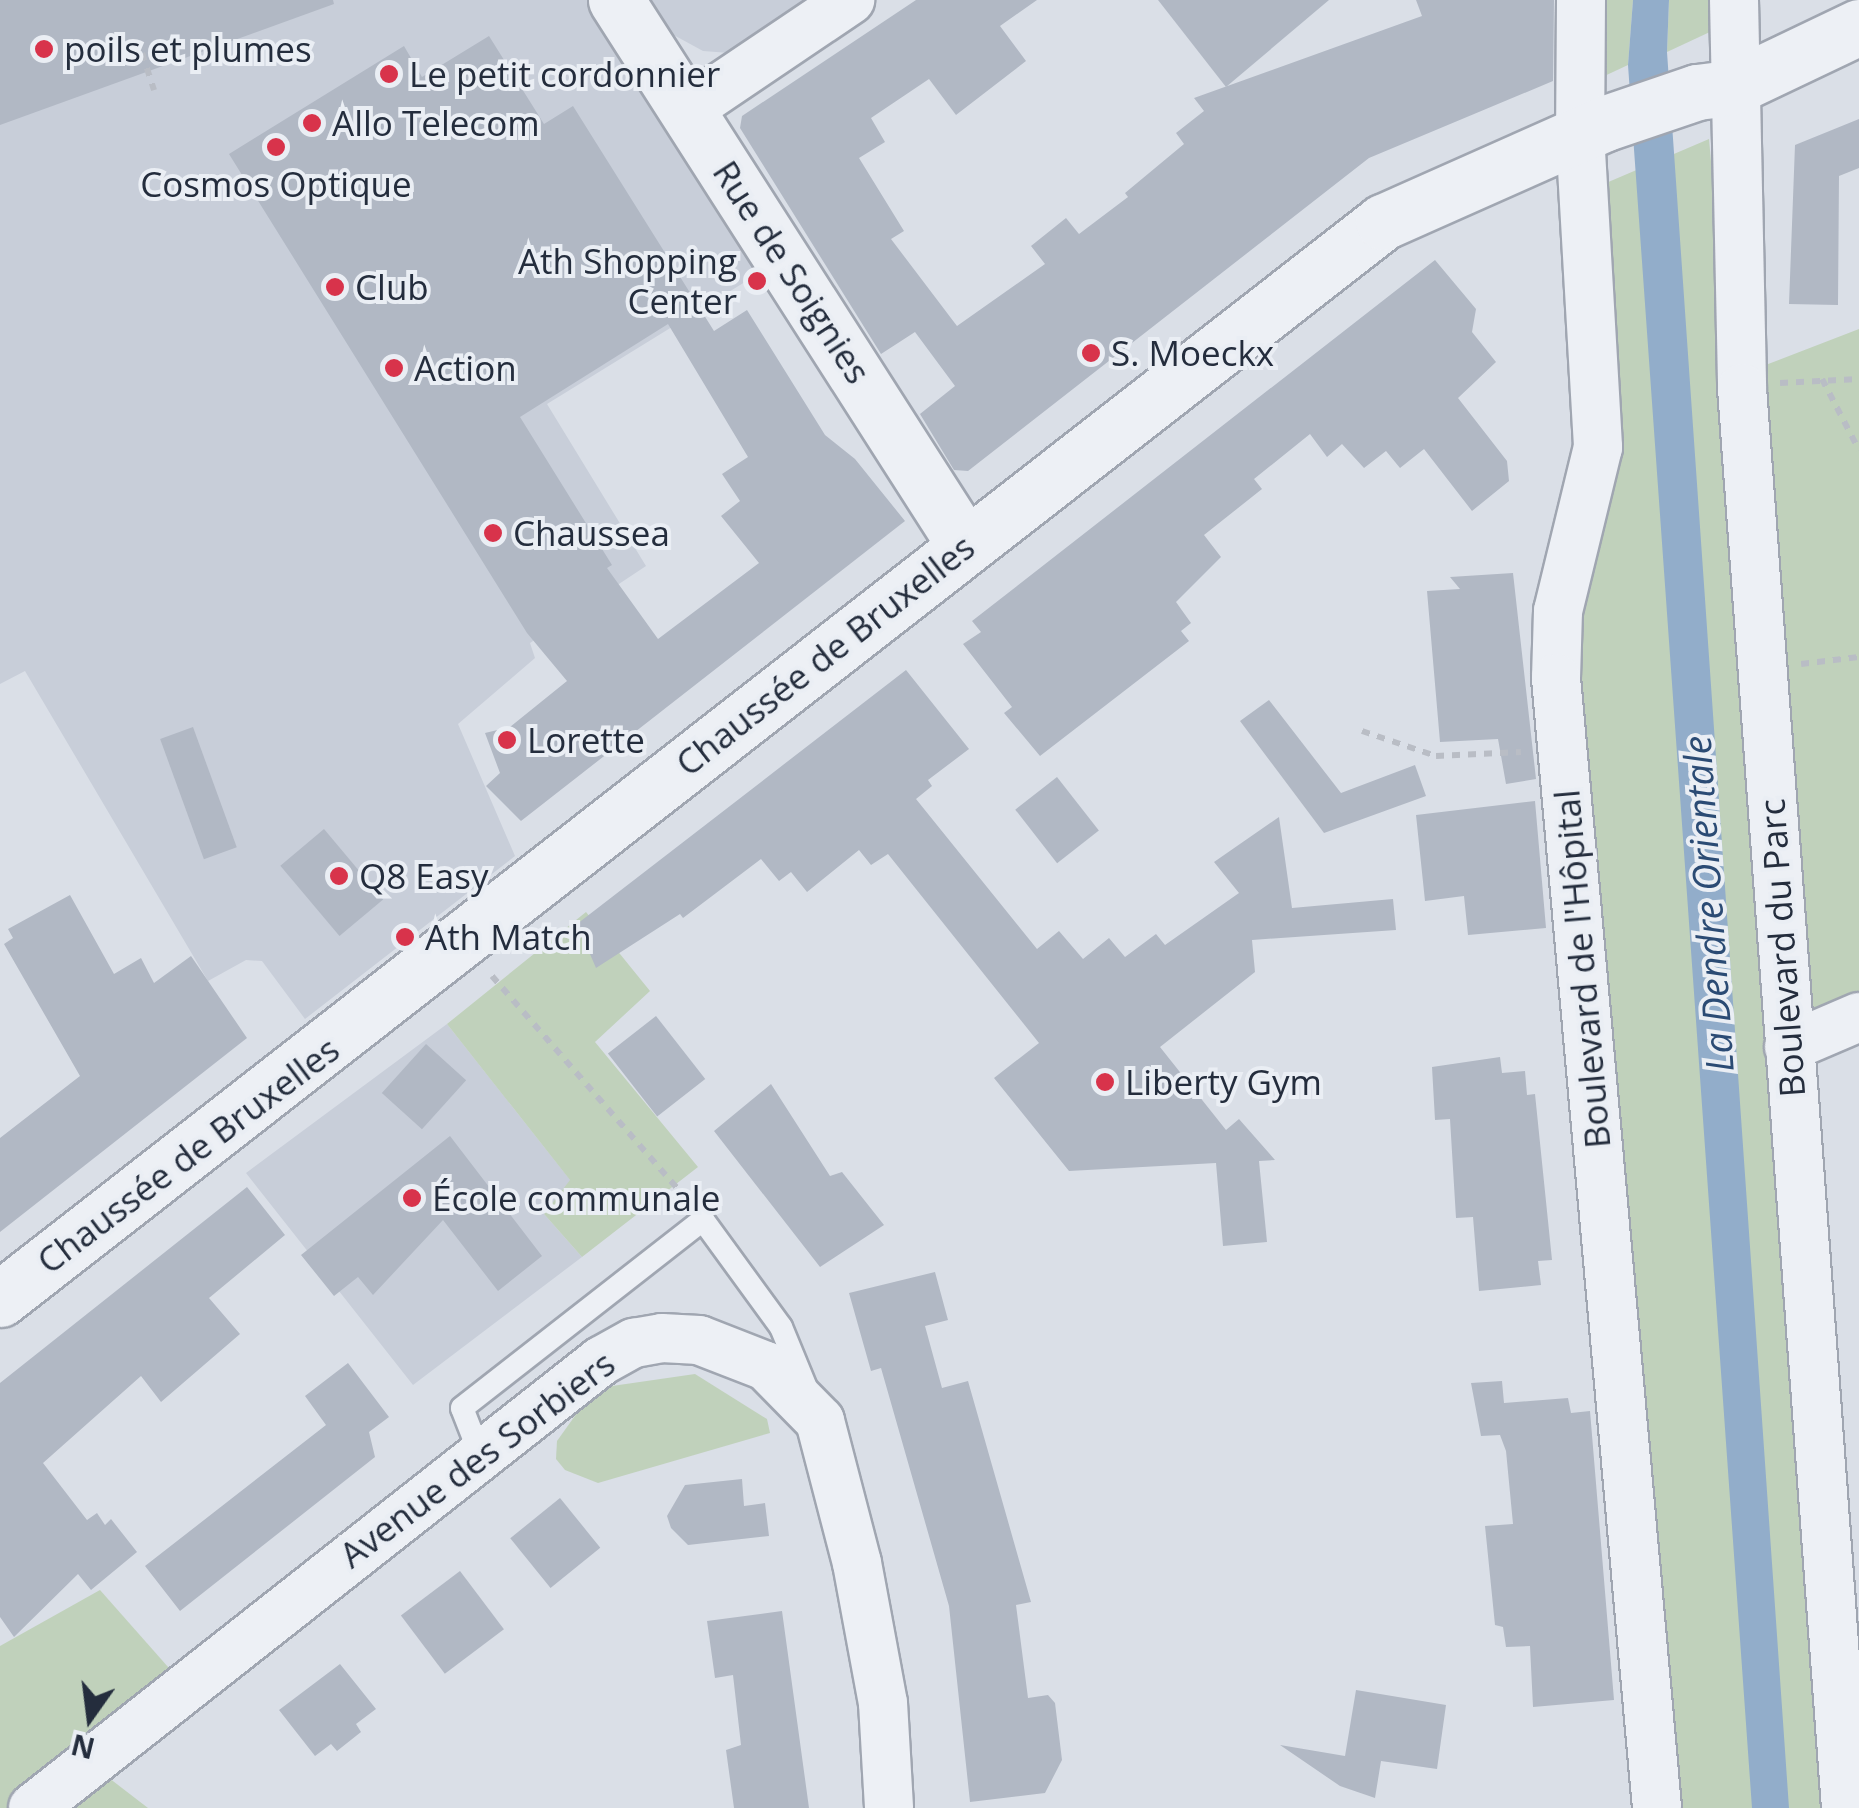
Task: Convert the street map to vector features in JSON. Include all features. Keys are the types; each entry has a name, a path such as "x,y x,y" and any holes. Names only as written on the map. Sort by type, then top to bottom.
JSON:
{"street":[{"name":"Rue de Soignies","path":"616,0 965,545"},
{"path":"686,110 850,0"},
{"name":"Boulevard de l'Hôpital","path":"1581,0 1592,129 1598,447 1558,611 1562,750 1656,1808"},
{"name":"Boulevard du Parc","path":"1734,0 1714,90 1742,388 1846,1808"},
{"name":"Chaussée de Bruxelles","path":"0,1300 1383,222 1592,129 1714,90 1859,27"},
{"path":"1790,1047 1859,1018"},
{"name":"Avenue des Sorbiers","path":"33,1808 601,1362 634,1343 662,1338 698,1340 766,1366 820,1422 857,1563 882,1702 889,1808"}],"lane":[{"path":"480,1454 462,1408 703,1220 782,1327 820,1422"}],"path":[{"path":"142,54 154,90"},
{"path":"1822,379 1859,450"},
{"path":"1742,388 1859,379"},
{"path":"1761,668 1859,657"},
{"path":"1362,731 1436,756 1562,750"},
{"path":"461,942 703,1220"}],"shaded area":[{"path":"0,0 590,0 766,269 547,404 646,566 530,643 535,658 458,724 515,856 305,1019 262,961 246,960 208,981 25,671 0,684"},
{"path":"644,0 827,0 743,54 703,51 659,27"},
{"name":"École communale","path":"447,1024 571,1181 544,1214 582,1257 413,1385 246,1173"}],"green space":[{"path":"1595,0 1633,0 1628,65 1598,79"},
{"path":"1669,0 1714,0 1712,31 1667,52"},
{"path":"1709,139 1732,396 1742,374 1859,329 1859,1017 1789,1047 1846,1808 1657,1808 1556,678 1585,496 1592,189"},
{"path":"586,912 650,991 595,1042 698,1167 582,1257 544,1214 570,1180 447,1024"},
{"path":"695,1374 767,1419 770,1433 598,1483 565,1470 556,1459 557,1441 582,1406 612,1386"},
{"path":"100,1590 176,1676 10,1808 0,1808 0,1646"},
{"path":"109,1778 148,1808 69,1808"}],"water":[{"name":"La Dendre Orientale","path":"1633,0 1669,0 1667,52 1789,1808 1752,1808 1628,65"}],"building":[{"path":"0,0 333,0 334,4 0,125"},
{"path":"916,0 1037,0 1000,26 1026,61 956,115 929,79 871,118 885,142 859,158 904,231 891,239 957,326 1045,264 1031,246 1066,218 1079,234 1128,197 1125,193 1184,144 1176,133 1204,111 1194,98 1422,16 1416,0 1554,0 1553,81 1369,158 968,471 954,470 920,414 955,386 915,332 881,354 740,128 742,116"},
{"path":"1158,0 1329,0 1226,87"},
{"path":"489,36 544,124 573,106 714,331 747,310 825,435 855,459 905,521 521,821 486,786 500,773 485,733 510,727 567,681 527,633 229,154 404,46 422,77","holes":["668,324 748,457 722,474 740,501 721,516 759,563 658,639 607,568 612,565 520,417"]},
{"path":"1859,119 1859,168 1839,176 1838,305 1789,304 1795,145"},
{"path":"1435,260 1476,309 1472,332 1496,362 1458,398 1507,461 1509,481 1472,511 1424,449 1400,468 1386,451 1364,468 1342,444 1327,457 1310,434 1254,479 1262,489 1204,535 1221,557 1176,602 1191,623 1181,631 1189,641 1040,756 1004,713 1012,707 963,644 981,632 972,621"},
{"path":"1513,573 1536,779 1506,784 1498,739 1440,742 1427,591 1460,589 1450,577"},
{"path":"906,670 969,749 928,780 932,786 916,799 1037,949 1059,931 1083,959 1109,938 1125,957 1156,934 1165,945 1239,893 1214,862 1279,817 1292,908 1393,899 1396,930 1252,940 1255,972 1160,1047 1226,1130 1239,1119 1275,1160 1259,1161 1267,1242 1223,1246 1216,1163 1069,1171 994,1078 1039,1043 888,854 871,865 859,850 807,892 791,872 779,881 761,859 683,918 680,914 596,968 577,924"},
{"path":"1269,700 1341,793 1415,765 1426,796 1324,833 1240,721"},
{"path":"193,727 237,847 204,859 160,739"},
{"path":"1057,777 1099,831 1057,863 1015,810"},
{"path":"1535,801 1546,928 1468,935 1464,896 1425,901 1416,815"},
{"path":"324,829 383,899 339,936 280,866"},
{"path":"70,895 114,974 141,958 154,983 191,956 247,1038 0,1232 0,1138 80,1076 4,944 13,938 8,929"},
{"path":"656,1016 705,1079 657,1117 608,1054"},
{"path":"426,1044 466,1080 422,1129 382,1093"},
{"path":"1500,1057 1502,1073 1525,1071 1527,1095 1535,1094 1552,1260 1538,1261 1541,1285 1479,1291 1473,1217 1456,1218 1450,1119 1435,1120 1432,1067"},
{"path":"771,1084 830,1176 842,1172 884,1225 820,1267 714,1131"},
{"path":"450,1136 542,1256 498,1291 443,1220 373,1295 358,1277 334,1296 301,1255"},
{"path":"247,1187 285,1235 209,1298 240,1334 161,1402 141,1376 43,1463 87,1520 97,1513 105,1525 111,1519 137,1552 91,1590 78,1574 14,1637 0,1617 0,1383"},
{"path":"935,1272 948,1320 925,1326 942,1388 968,1381 1031,1602 1016,1605 1028,1698 1048,1695 1055,1703 1062,1760 1045,1793 970,1802 949,1606 881,1368 871,1371 849,1293"},
{"path":"348,1363 389,1417 369,1432 375,1457 180,1611 145,1566 326,1425 305,1396"},
{"path":"1502,1381 1504,1403 1568,1398 1571,1413 1590,1411 1614,1700 1533,1707 1530,1646 1506,1647 1503,1627 1495,1625 1485,1526 1513,1524 1506,1451 1500,1435 1481,1436 1471,1383"},
{"path":"742,1479 744,1506 765,1503 769,1536 688,1545 671,1528 667,1516 685,1485"},
{"path":"560,1498 600,1548 551,1588 510,1538"},
{"path":"460,1571 504,1629 445,1674 401,1616"},
{"path":"782,1611 809,1808 734,1808 726,1750 741,1745 733,1675 715,1678 707,1621"},
{"path":"340,1664 376,1709 356,1724 361,1732 337,1751 331,1744 315,1756 279,1710"},
{"path":"1356,1690 1446,1705 1437,1769 1381,1761 1375,1798 1340,1786 1280,1745 1345,1756"}],"place":[{"name":"poils et plumes","path":"44,49"},
{"name":"Le petit cordonnier","path":"389,74"},
{"name":"Allo Telecom","path":"312,123"},
{"name":"Cosmos Optique","path":"276,147"},
{"name":"Ath Shopping Center","path":"757,281"},
{"name":"Club","path":"335,287"},
{"name":"S. Moeckx","path":"1091,353"},
{"name":"Action","path":"394,368"},
{"name":"Chaussea","path":"493,533"},
{"name":"Lorette","path":"507,740"},
{"name":"Q8 Easy","path":"339,876"},
{"name":"Ath Match","path":"405,937"},
{"name":"Liberty Gym","path":"1105,1082"},
{"name":"École communale","path":"412,1198"}]}
